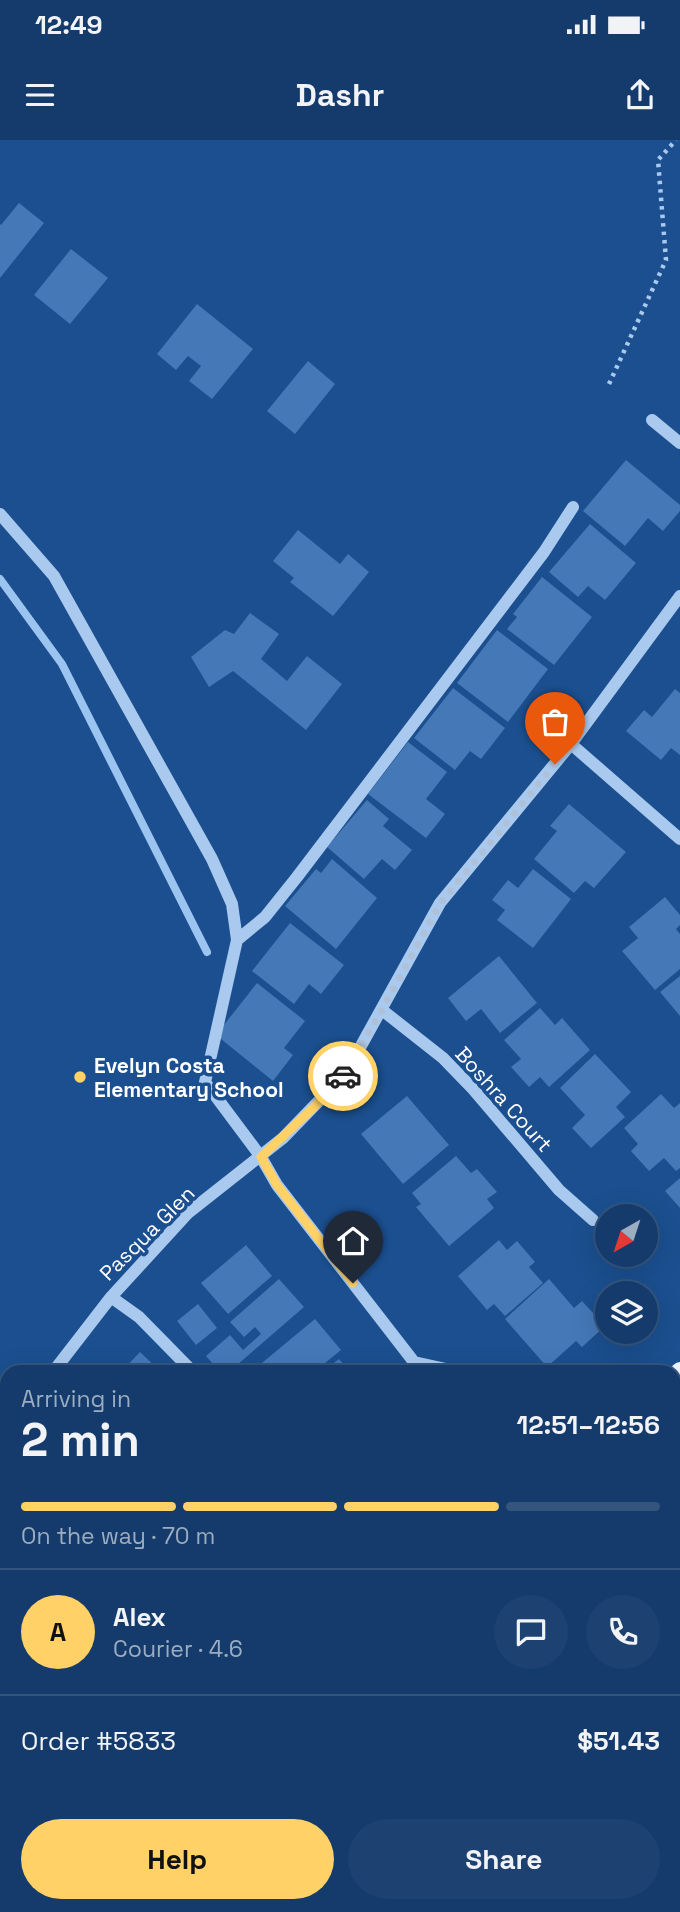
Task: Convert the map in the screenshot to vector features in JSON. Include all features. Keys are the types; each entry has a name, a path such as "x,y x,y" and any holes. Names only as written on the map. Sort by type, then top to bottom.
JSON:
{"street":[{"path":"652,420 680,443"},
{"path":"237,940 265,917 291,885 544,552 573,508"},
{"path":"0,514 54,576 212,859 232,904 237,940 205,1082 261,1157 277,1185 412,1365"},
{"name":"Pasqua Glen","path":"58,1365 111,1297 188,1213 261,1157 346,1073 440,904 572,744 680,596"},
{"path":"572,744 680,839"},
{"name":"Boshra Court","path":"382,1010 443,1058 479,1096 559,1191 593,1220"},
{"path":"111,1297 139,1317 185,1365"}],"path":[{"path":"609,384 666,260 658,160 676,140"}],"building":[{"path":"19,203 44,223 0,278 0,224"},
{"path":"71,249 108,278 70,324 34,295"},
{"path":"197,304 253,349 212,399 189,381 201,366 188,356 176,370 157,354"},
{"path":"308,361 335,384 295,434 267,411"},
{"path":"626,460 680,505 680,511 663,531 648,518 625,546 583,511"},
{"path":"590,524 636,563 605,600 588,586 578,597 549,572"},
{"path":"298,530 340,564 348,554 369,572 333,616 290,582 294,578 273,561"},
{"path":"542,577 592,617 554,665 507,629 517,617 513,614"},
{"path":"250,613 279,634 261,659 287,681 307,656 342,684 306,730 233,671 209,687 191,657 225,630 234,634"},
{"path":"497,630 548,669 508,722 457,683"},
{"path":"453,688 505,728 481,759 470,751 455,770 414,738"},
{"path":"675,689 680,693 680,755 671,748 661,760 626,731 644,710 652,717"},
{"path":"408,742 447,772 426,799 445,814 426,838 368,794"},
{"path":"367,800 389,819 383,826 412,850 395,870 382,859 364,879 327,847"},
{"path":"569,804 626,852 594,888 585,881 574,893 534,859 557,831 550,826"},
{"path":"332,859 377,898 336,949 285,906 316,869 321,873"},
{"path":"533,869 571,899 533,948 497,920 505,910 492,900 508,880 518,888"},
{"path":"665,897 680,915 680,925 676,929 680,934 680,969 655,990 622,951 638,938 629,927"},
{"path":"290,923 344,965 321,994 309,984 294,1004 252,971"},
{"path":"499,956 537,1003 500,1033 481,1009 466,1021 448,998"},
{"path":"680,976 680,1016 660,992"},
{"path":"257,983 305,1021 284,1048 293,1055 273,1081 216,1035"},
{"path":"540,1008 555,1025 562,1018 590,1050 549,1087 540,1077 529,1087 511,1067 521,1059 504,1040"},
{"path":"595,1054 631,1092 616,1107 625,1117 591,1148 572,1128 585,1115 560,1088"},
{"path":"661,1094 674,1108 680,1103 680,1168 676,1171 664,1158 649,1171 631,1151 638,1144 624,1128"},
{"path":"407,1096 449,1145 403,1184 361,1134"},
{"path":"456,1156 471,1173 477,1169 497,1192 487,1199 494,1208 449,1246 416,1207 421,1204 412,1193"},
{"path":"680,1178 680,1208 665,1191"},
{"path":"499,1240 507,1250 517,1241 535,1262 529,1267 543,1283 505,1316 494,1304 487,1310 458,1276"},
{"path":"246,1245 272,1276 228,1314 201,1283"},
{"path":"279,1279 304,1307 237,1365 214,1365 206,1356 230,1335 243,1350 261,1334 255,1327 244,1337 230,1322"},
{"path":"549,1279 574,1308 582,1301 595,1315 595,1335 582,1347 576,1341 549,1365 545,1365 505,1319"},
{"path":"198,1304 217,1328 196,1345 177,1321"},
{"path":"315,1319 341,1350 323,1365 259,1365"},
{"path":"140,1352 154,1365 128,1365"},
{"path":"339,1359 344,1365 331,1365"}],"waterway":[{"path":"0,579 62,664 207,952"}],"way so far":[{"path":"343,1076 440,904 555,764"}],"place":[{"name":"Evelyn Costa Elementary School","path":"80,1077"}],"route":[{"path":"343,1076 261,1157 277,1185 353,1283"}]}
